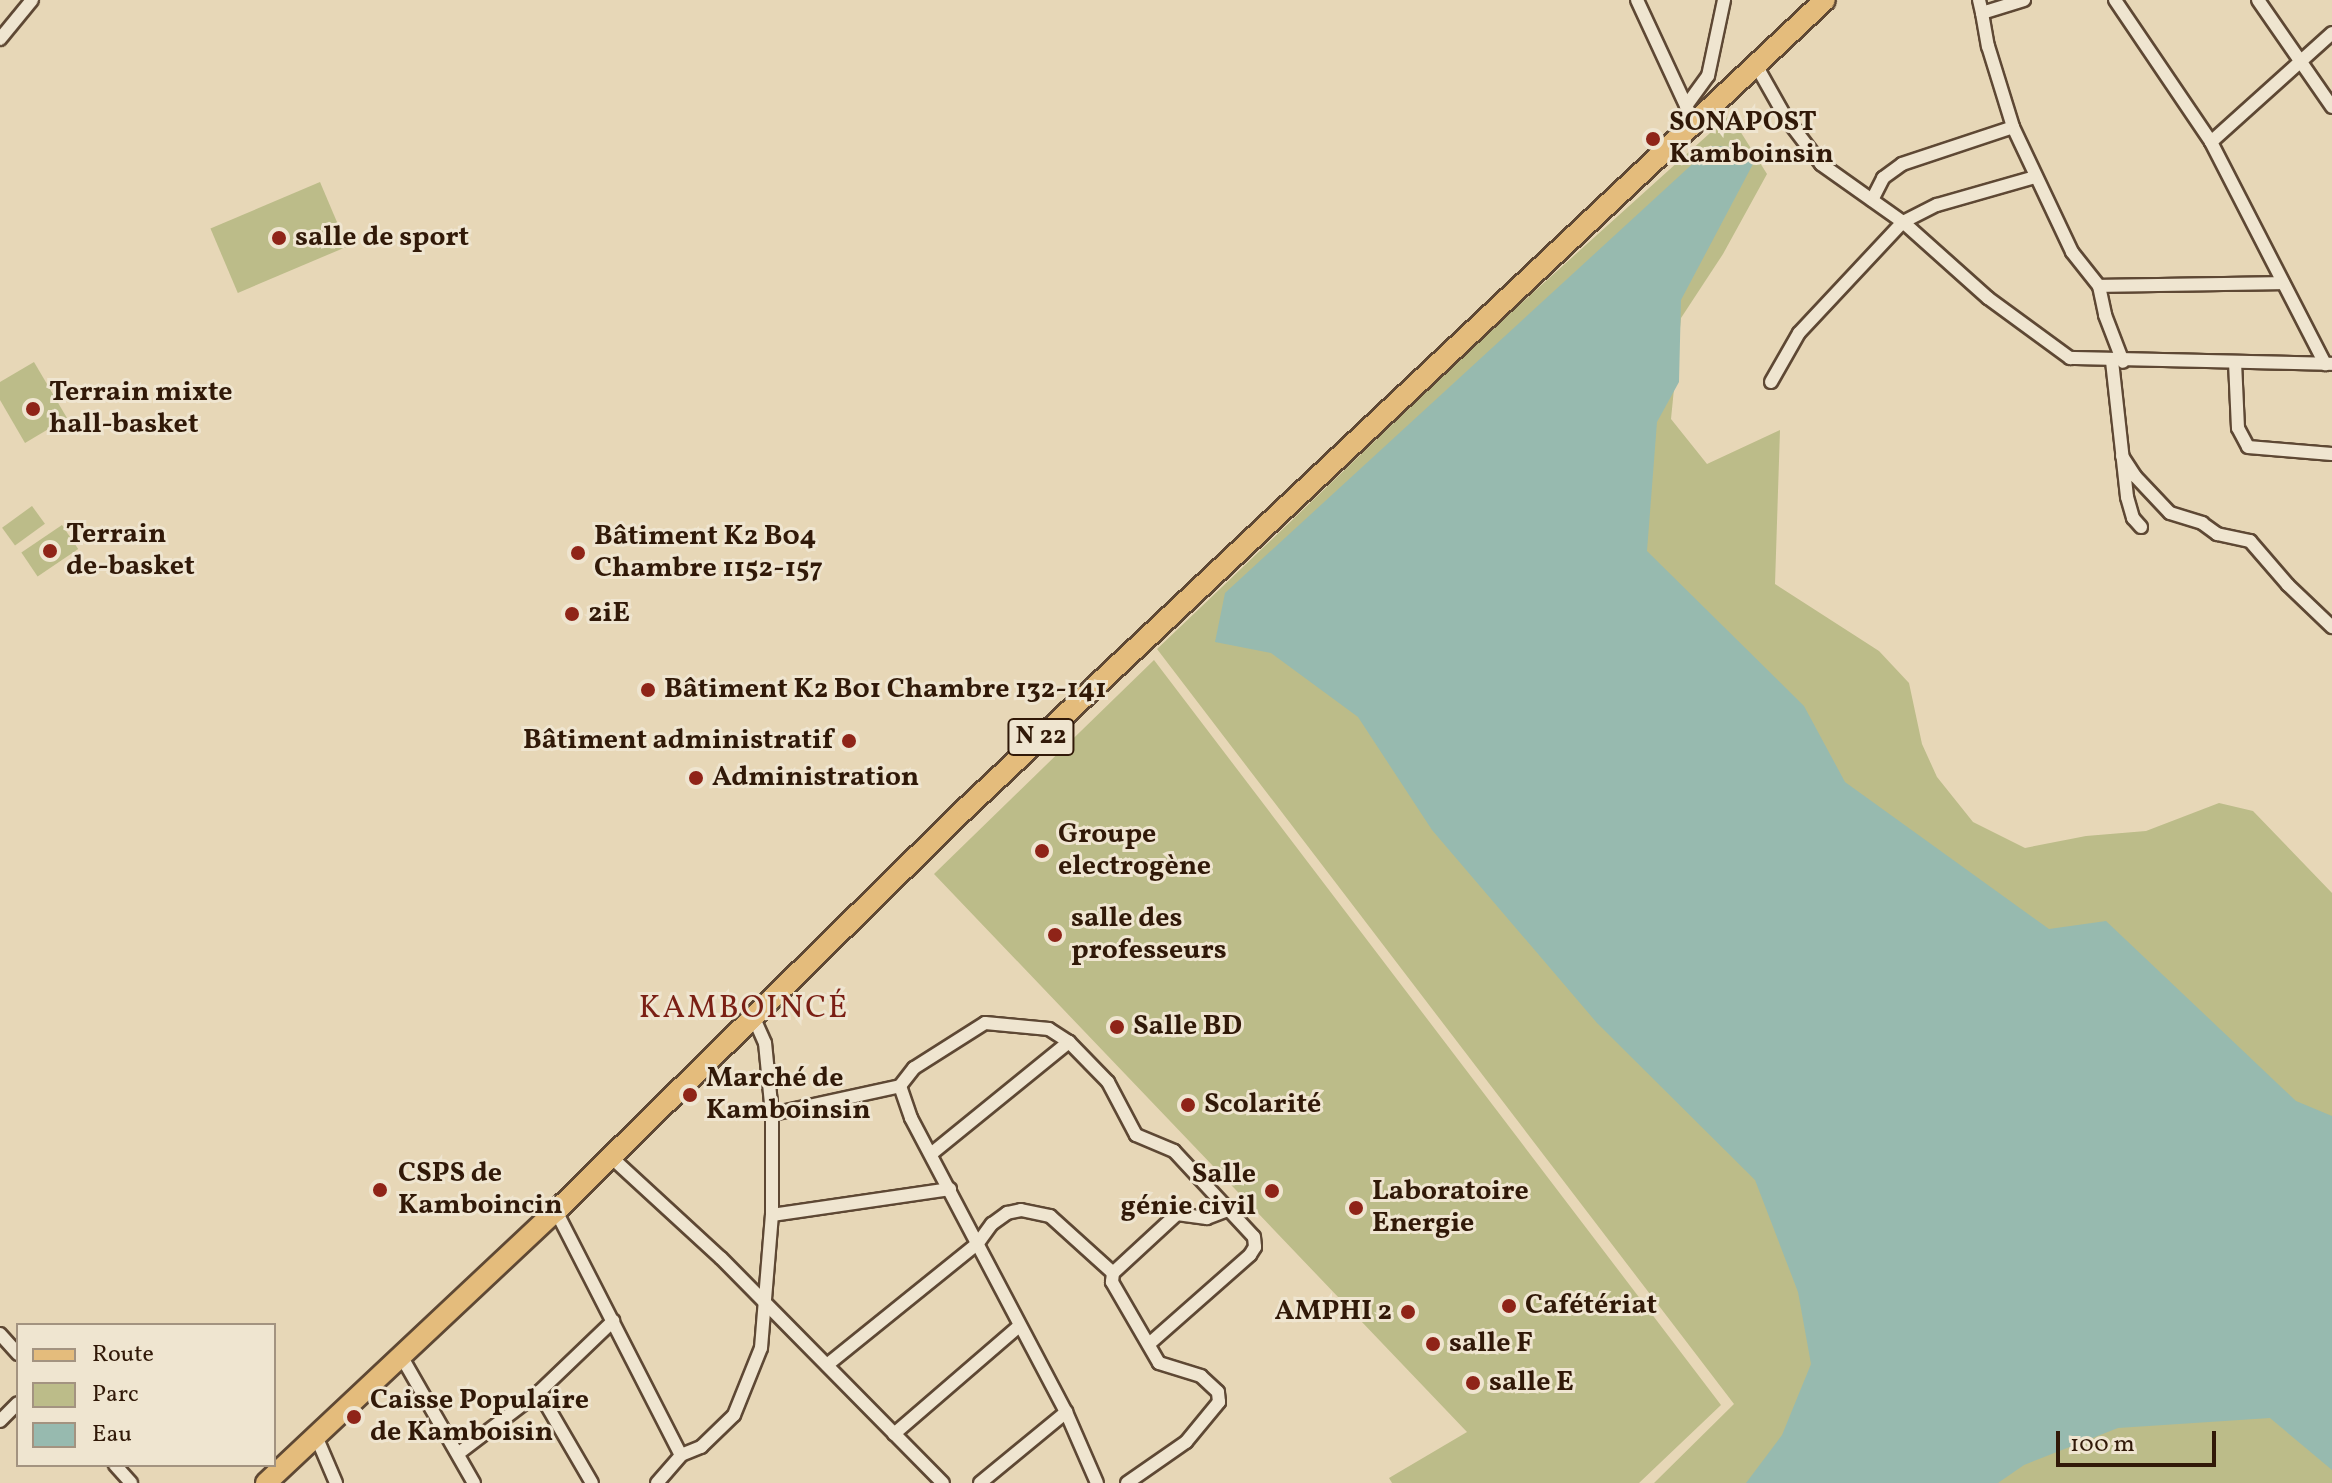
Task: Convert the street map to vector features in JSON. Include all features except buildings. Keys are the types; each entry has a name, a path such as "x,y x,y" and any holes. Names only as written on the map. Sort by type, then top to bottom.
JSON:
{"main road":[{"name":"N 22","path":"266,1483 400,1354 556,1211 966,808 1690,114 1756,65 1825,0"}],"street":[{"path":"0,39 32,0"},
{"path":"1637,0 1690,114"},
{"path":"1690,114 1708,76 1724,0"},
{"path":"2024,0 1981,7 1988,46 2013,127 2035,177 2072,252 2099,286 2118,361 2122,456 2130,509 2141,527"},
{"path":"2115,0 2211,142 2328,364"},
{"path":"2258,0 2332,107"},
{"path":"2211,142 2332,33"},
{"path":"1756,65 1786,118 1821,164 1903,222 1988,298 2060,352 2076,360 2328,364"},
{"path":"1872,200 1883,178 1902,164 2013,127"},
{"path":"1771,382 1799,333 1903,222 1937,205 2035,177"},
{"path":"2099,286 2283,283"},
{"path":"2235,362 2238,428 2248,447 2332,454"},
{"path":"2122,456 2135,476 2170,513 2202,523 2217,534 2250,541 2288,585 2332,627"},
{"path":"657,1483 681,1455 701,1447 734,1415 757,1366 772,1215 772,1114 765,1043 753,1016"},
{"path":"772,1114 900,1086 914,1068 985,1023 1049,1029 1069,1042 1108,1082 1136,1135 1174,1151 1254,1237 1255,1247 1250,1255 1149,1344"},
{"path":"931,1154 1069,1042"},
{"path":"900,1086 911,1118 1066,1412 1097,1483"},
{"path":"611,1157 765,1303 943,1483"},
{"path":"772,1215 950,1189"},
{"path":"1127,1483 1186,1442 1219,1402 1218,1392 1211,1384 1192,1373 1163,1366 1112,1282 1113,1273 1177,1214 1207,1218 1231,1209"},
{"path":"556,1211 681,1455"},
{"path":"827,1365 978,1243 992,1224 1007,1213 1033,1212 1062,1225 1113,1273"},
{"path":"459,1453 539,1392 613,1321"},
{"path":"894,1434 1019,1326"},
{"path":"0,1334 16,1352"},
{"path":"400,1354 474,1483"},
{"path":"539,1392 592,1483"},
{"path":"0,1421 16,1405"},
{"path":"980,1483 1066,1412"},
{"path":"316,1436 336,1483"},
{"path":"117,1467 131,1483"}],"green space":[{"path":"1730,115 1767,174 1723,254 1681,318 1671,419 1707,464 1780,430 1775,584 1879,651 1909,683 1922,744 1937,777 1973,822 2025,848 2086,836 2146,831 2219,803 2253,811 2332,893 2332,1483 1654,1483 1734,1404 1157,649 1486,335"},
{"name":"salle de sport","path":"320,182 347,246 238,293 210,228"},
{"name":"Terrain mixte hall-basket","path":"34,362 67,418 25,443 0,400 0,382"},
{"path":"32,506 45,524 15,546 2,528"},
{"name":"Terrain de-basket","path":"62,525 78,549 38,576 21,552"},
{"path":"1154,660 1721,1405 1639,1483 1392,1483 1389,1478 1467,1432 934,874"}],"water":[{"path":"1712,146 1735,147 1753,164 1681,300 1679,382 1657,422 1647,551 1804,706 1845,782 2049,929 2106,921 2296,1101 2332,1116 2332,1470 2270,1418 2118,1428 2024,1465 1998,1483 1746,1483 1782,1435 1811,1364 1798,1292 1755,1180 1597,1023 1432,830 1358,717 1271,653 1215,642 1225,593"}],"place":[{"name":"SONAPOST Kamboinsin","path":"1653,139"},
{"name":"salle de sport","path":"279,238"},
{"name":"Terrain mixte hall-basket","path":"33,409"},
{"name":"Terrain de-basket","path":"50,551"},
{"name":"Bâtiment K2 B04 Chambre 1152-157","path":"578,553"},
{"name":"2iE","path":"572,614"},
{"name":"Bâtiment K2 B01 Chambre 132-141","path":"648,690"},
{"name":"Bâtiment administratif","path":"849,741"},
{"name":"Administration","path":"696,778"},
{"name":"Groupe electrogène","path":"1042,851"},
{"name":"salle des professeurs","path":"1055,935"},
{"name":"Salle BD","path":"1117,1027"},
{"name":"Marché de Kamboinsin","path":"690,1095"},
{"name":"Scolarité","path":"1188,1105"},
{"name":"CSPS de Kamboincin","path":"380,1190"},
{"name":"Salle génie civil","path":"1272,1191"},
{"name":"Laboratoire Energie","path":"1356,1208"},
{"name":"Cafétériat","path":"1509,1306"},
{"name":"AMPHI 2","path":"1408,1312"},
{"name":"salle F","path":"1433,1344"},
{"name":"salle E","path":"1473,1383"},
{"name":"Caisse Populaire de Kamboisin","path":"354,1417"}],"district":[{"name":"KAMBOINCÉ","path":"744,1009"}]}
